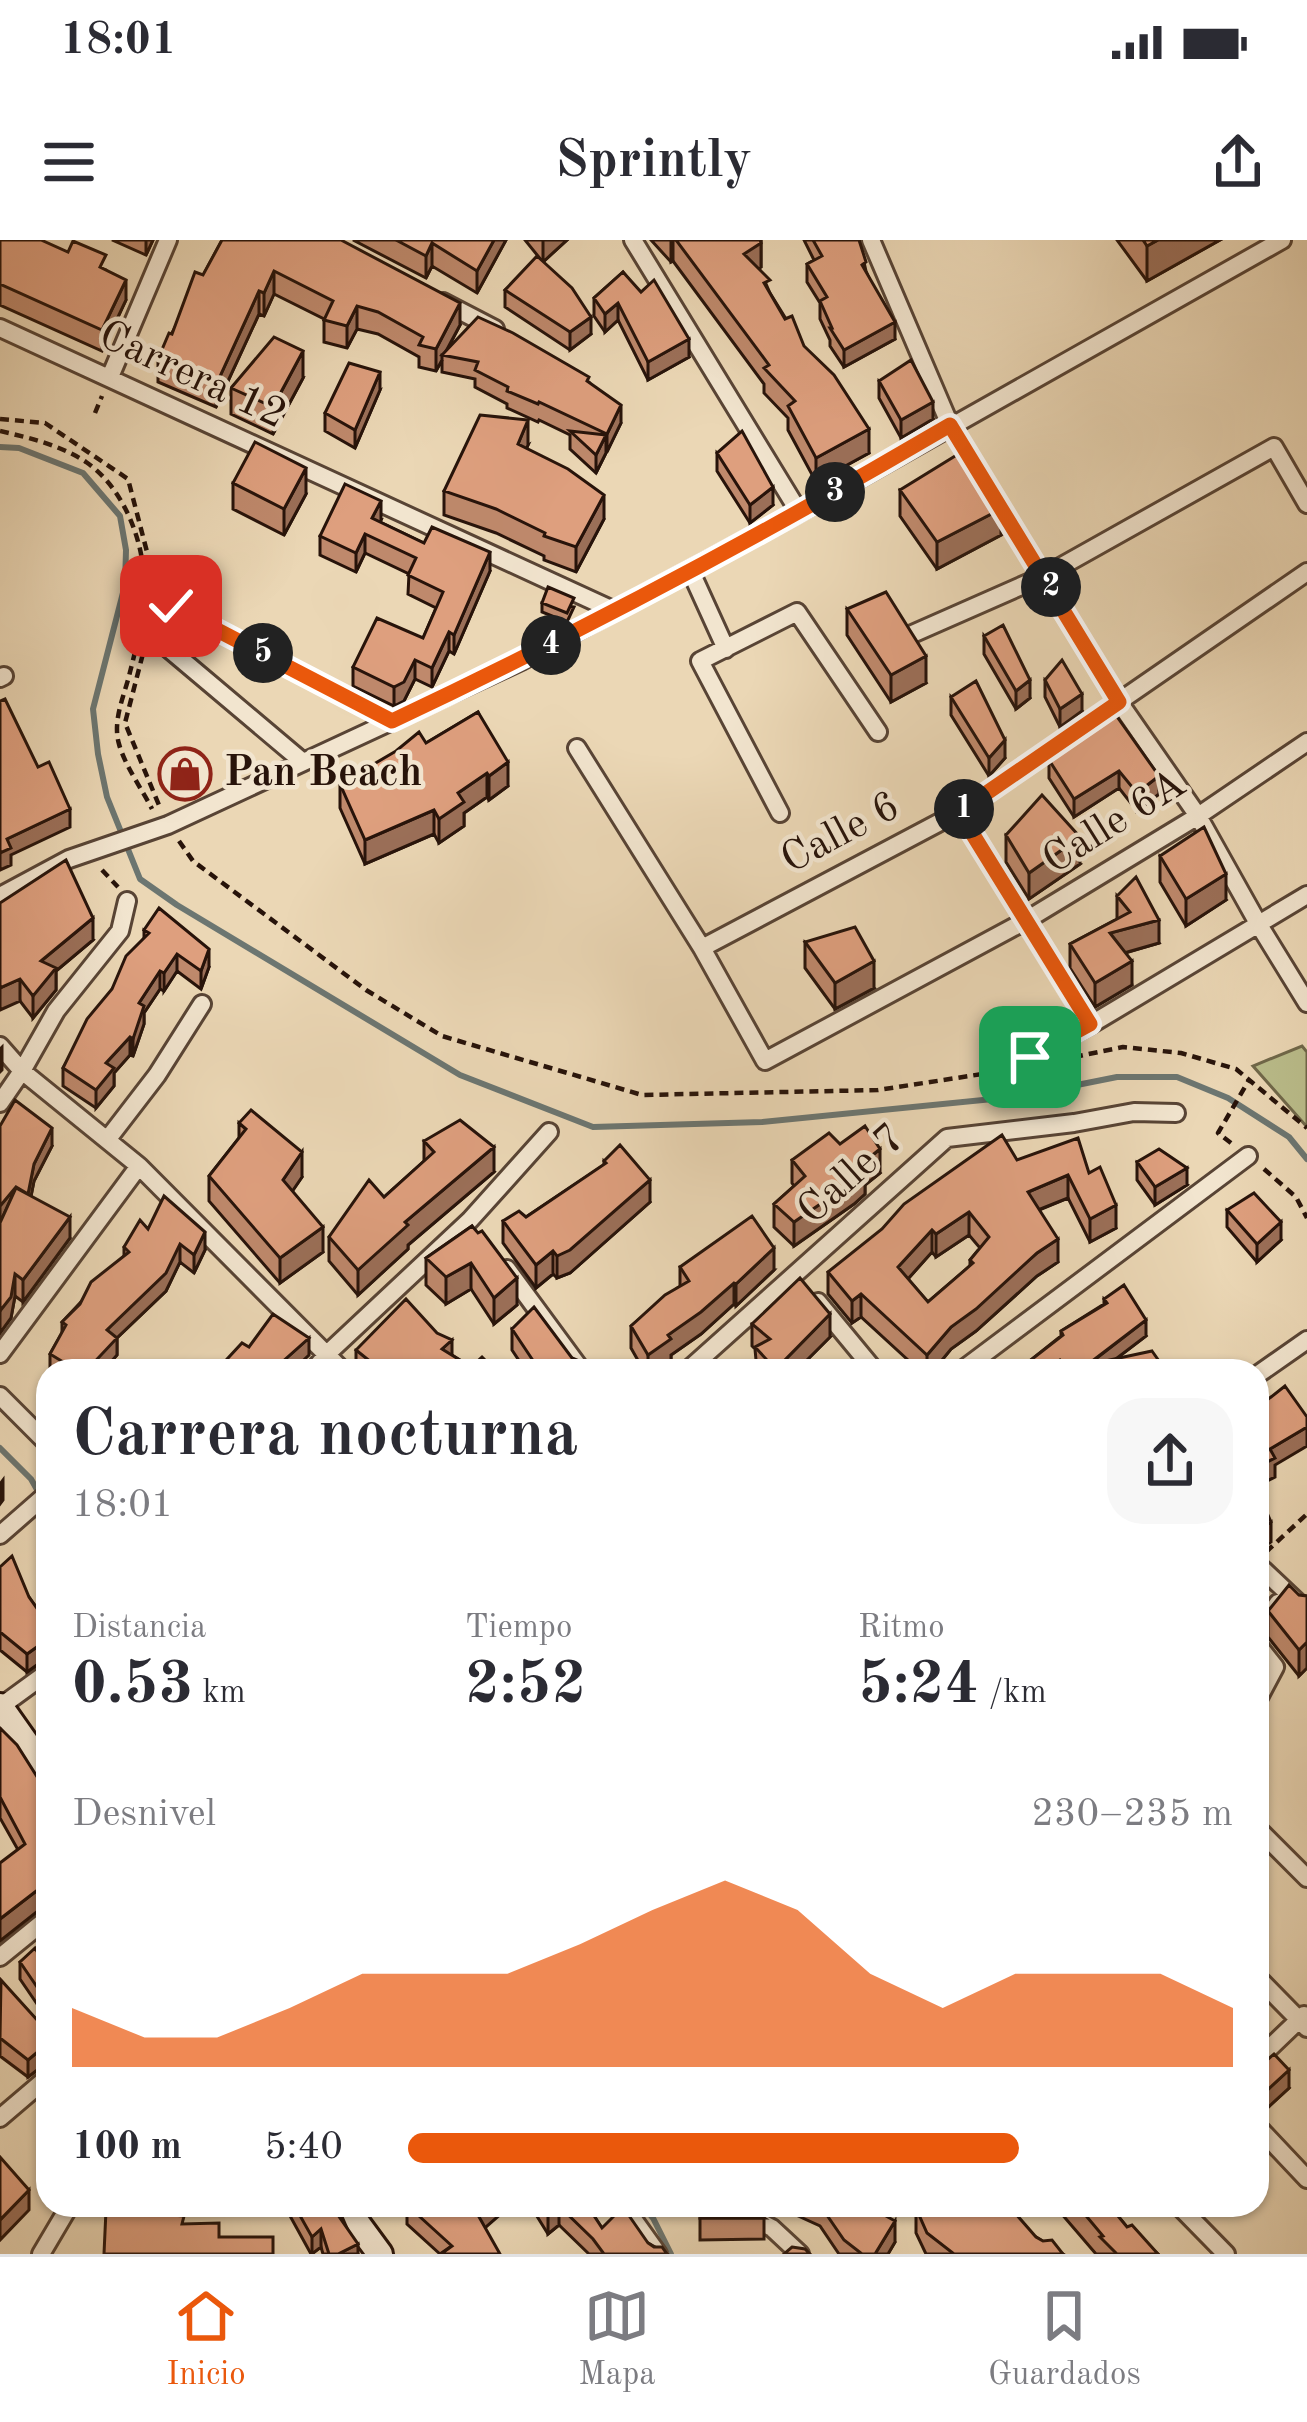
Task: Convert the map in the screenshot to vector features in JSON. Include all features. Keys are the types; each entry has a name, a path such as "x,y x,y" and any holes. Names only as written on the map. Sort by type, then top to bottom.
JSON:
{"street":[{"path":"110,376 167,240"},
{"path":"633,240 799,512"},
{"path":"872,240 950,425 1119,702 1198,815 1307,1003"},
{"path":"0,896 92,850 164,826 521,661 692,572 1282,240"},
{"path":"428,294 511,338"},
{"name":"Carrera 12","path":"0,328 615,611"},
{"path":"910,635 1044,576 1274,446 1307,504"},
{"path":"692,572 726,649"},
{"name":"Calle 6","path":"702,948 959,812 1307,572"},
{"path":"171,606 392,721"},
{"path":"780,813 700,662 797,612 878,732"},
{"path":"169,649 303,762"},
{"name":"Calle 6A","path":"702,948 766,1061 1024,921 1307,742"},
{"path":"577,748 702,948"},
{"path":"959,812 1090,1024"},
{"path":"1030,1061 1307,895"},
{"path":"0,1103 56,1011 120,931 127,901"},
{"path":"107,1139 157,1075 202,1004"},
{"path":"0,1046 22,1071 139,1166 332,1359"},
{"name":"Calle 7","path":"700,1359 947,1138 1134,1112 1175,1113"},
{"path":"323,1359 470,1220 549,1132"},
{"path":"978,1359 1248,1156"},
{"path":"0,1354 139,1166"},
{"path":"470,1220 484,1239"},
{"path":"498,1258 573,1359"},
{"path":"795,1274 865,1359"},
{"path":"1269,1367 1307,1340"},
{"path":"0,1396 36,1432"},
{"path":"0,1535 36,1503"},
{"path":"1269,1575 1307,1611"},
{"path":"1269,1615 1286,1593"},
{"path":"36,1681 0,1707 36,1757"},
{"path":"1269,1840 1307,1878"},
{"path":"0,1957 36,1928"},
{"path":"1269,1988 1304,2020 1269,2050"},
{"path":"0,2118 36,2087"},
{"path":"1269,2139 1307,2179"},
{"path":"41,2254 63,2217"},
{"path":"357,2217 380,2254"},
{"path":"632,2217 658,2254"},
{"path":"750,2217 772,2228 800,2254"},
{"path":"1190,2217 1226,2254"}],"path":[{"path":"0,419 45,423 128,479 159,592 125,724 164,826"},
{"path":"0,431 50,444 88,463 118,494 133,525 145,598 118,718 118,742 164,826 193,861 366,990 442,1036 642,1095 878,1090 1030,1061"},
{"path":"92,850 127,901"},
{"path":"1077,1056 1123,1047 1181,1053 1236,1069 1307,1128"},
{"path":"1249,1080 1218,1133 1296,1197 1307,1218"},
{"path":"1269,1550 1307,1514"}],"green space":[{"path":"1302,1046 1307,1052 1307,1127 1253,1066"}],"building":[{"path":"0,240 41,240 68,252 73,241 106,255 100,267 126,280 102,330 0,284"},
{"path":"222,240 341,240 460,303 436,349 419,345 423,337 378,312 357,306 347,326 324,320 333,301 274,271 264,293 259,291 216,385 158,359 195,272 203,275"},
{"path":"396,240 494,240 477,271 432,243 426,256"},
{"path":"676,240 760,240 744,254 770,280 764,283 785,319 792,316 804,346 834,375 869,429 816,458 788,406 795,401 764,368 769,365"},
{"path":"813,240 859,240 866,262 862,265 895,322 844,350 820,301 827,297 807,264 822,256"},
{"path":"537,256 572,288 591,317 570,332 505,290"},
{"path":"623,272 641,292 654,280 689,339 648,362 618,303 605,314 594,298"},
{"path":"478,317 589,377 587,381 621,405 607,434 507,391 508,387 475,370 478,362 442,355"},
{"path":"274,337 303,351 273,407 231,388"},
{"path":"911,360 933,402 901,420 879,381"},
{"path":"349,363 380,372 355,430 325,413"},
{"path":"480,415 528,420 518,444 568,469 604,495 576,547 544,536 496,509 444,491"},
{"path":"570,431 606,435 596,455"},
{"path":"742,431 773,487 750,505 717,453"},
{"path":"255,442 306,468 284,509 233,483"},
{"path":"960,453 1001,509 937,542 900,490"},
{"path":"345,484 381,501 372,518 424,543 432,527 490,552 454,635 449,632 432,668 415,660 404,682 394,687 353,667 377,618 423,638 443,592 408,575 416,558 365,534 356,553 320,536"},
{"path":"548,587 574,598 567,613 542,603"},
{"path":"886,592 926,656 891,675 847,609"},
{"path":"1003,625 1030,680 1016,691 984,636"},
{"path":"1062,660 1082,694 1060,709 1045,680"},
{"path":"976,681 1005,740 989,758 951,697"},
{"path":"5,699 38,767 49,762 70,809 7,839 11,848 0,853 0,701"},
{"path":"1113,711 1159,776 1137,793 1119,771 1074,799 1049,760 1074,738 1071,732 1096,715 1099,721"},
{"path":"478,712 508,762 458,793 464,802 439,819 434,810 365,840 340,784 419,732 426,743"},
{"path":"1042,795 1080,837 1029,873 1006,835"},
{"path":"1204,827 1226,874 1186,899 1160,856"},
{"path":"66,860 93,918 41,961 56,968 33,996 20,979 0,988 0,903"},
{"path":"1136,877 1159,920 1110,933 1132,961 1095,983 1070,944 1130,912 1117,896"},
{"path":"159,908 209,949 201,971 177,954 164,973 160,971 139,1003 144,1006 133,1039 106,1063 114,1068 96,1090 63,1068 87,1019 112,989 126,956 149,933 144,930"},
{"path":"855,927 874,961 835,983 805,942"},
{"path":"15,1100 52,1128 34,1164 28,1194 16,1187 0,1206 0,1126"},
{"path":"251,1110 302,1152 283,1180 323,1227 280,1258 209,1176 246,1129 239,1123"},
{"path":"460,1120 494,1147 405,1222 408,1225 358,1270 329,1237 369,1180 384,1197 434,1152 424,1141"},
{"path":"865,1126 880,1149 860,1165 865,1170 854,1181 794,1222 774,1204 805,1176 792,1160 829,1133 840,1144"},
{"path":"1002,1135 1017,1160 1078,1138 1089,1173 1100,1167 1116,1205 1090,1219 1068,1175 1028,1192 1058,1239 951,1327 927,1355 861,1294 852,1301 828,1272 882,1229 904,1204","holes":["969,1212 989,1237 970,1260 973,1263 928,1302 898,1267 932,1230 936,1234"]},
{"path":"620,1145 650,1180 570,1250 557,1256 553,1251 536,1265 503,1221 519,1211 526,1217 606,1163"},
{"path":"1159,1149 1187,1168 1155,1187 1137,1162"},
{"path":"16,1188 70,1217 23,1280 15,1274 11,1297 0,1311 0,1223"},
{"path":"1254,1193 1281,1222 1257,1244 1227,1210"},
{"path":"164,1196 205,1232 194,1255 180,1244 166,1273 107,1330 117,1338 97,1359 58,1359 50,1354 66,1325 62,1322 80,1304 91,1282 129,1252 124,1247 140,1220 148,1229"},
{"path":"752,1216 774,1248 648,1355 631,1326 665,1295 689,1281 680,1267"},
{"path":"472,1226 482,1231 517,1278 494,1298 471,1263 446,1277 426,1258"},
{"path":"800,1278 830,1314 786,1359 766,1359 755,1347 770,1339 752,1324"},
{"path":"1124,1285 1146,1320 1095,1359 1032,1359 1063,1335 1061,1331 1107,1303 1104,1299"},
{"path":"406,1299 437,1333 452,1340 442,1349 458,1359 367,1359 356,1350"},
{"path":"534,1307 574,1359 532,1359 512,1329"},
{"path":"273,1314 309,1338 285,1359 227,1359 242,1343 249,1347"},
{"path":"1152,1351 1158,1359 1114,1359"},
{"path":"1285,1386 1307,1417 1307,1427 1270,1449 1275,1458 1269,1461 1269,1399"},
{"path":"12,1556 36,1607 36,1648 27,1654 0,1632 0,1567"},
{"path":"1289,1585 1307,1596 1307,1642 1299,1650 1269,1612"},
{"path":"0,1728 36,1775 36,1891 0,1919 0,1863 25,1844 0,1797"},
{"path":"36,1950 36,1985 20,1962"},
{"path":"1,1980 36,2019 36,2053 28,2060 0,2038"},
{"path":"1274,2054 1289,2070 1269,2088 1269,2058"},
{"path":"0,2157 29,2190 0,2220"},
{"path":"106,2217 184,2217 182,2224 219,2223 219,2237 273,2237 273,2254 104,2254"},
{"path":"301,2217 339,2217 358,2244 329,2254 321,2229 312,2237"},
{"path":"420,2217 479,2217 500,2254 441,2254 452,2246"},
{"path":"570,2217 595,2217 602,2228 613,2217 630,2217 648,2243 667,2254 604,2254"},
{"path":"828,2217 895,2221 875,2254 862,2254 844,2240"},
{"path":"920,2217 1018,2217 1036,2237 1052,2240 1063,2254 954,2254 927,2233"},
{"path":"1087,2217 1119,2217 1158,2254 1117,2254"},
{"path":"792,2247 805,2249 810,2254 784,2254"}],"waterway":[{"path":"0,447 19,448 83,473 120,516 125,585 93,709 107,797 140,879 460,1075 593,1127 762,1122 1022,1096 1117,1077 1177,1077 1228,1098 1289,1137 1307,1159"},
{"path":"0,1448 36,1488"},
{"path":"652,2217 671,2254"}],"place":[{"name":"Pan Beach","path":"185,774"}],"route":[{"path":"171,606 392,721 521,661 692,572 950,425 1119,702 959,812 1090,1024 1030,1057"}]}
